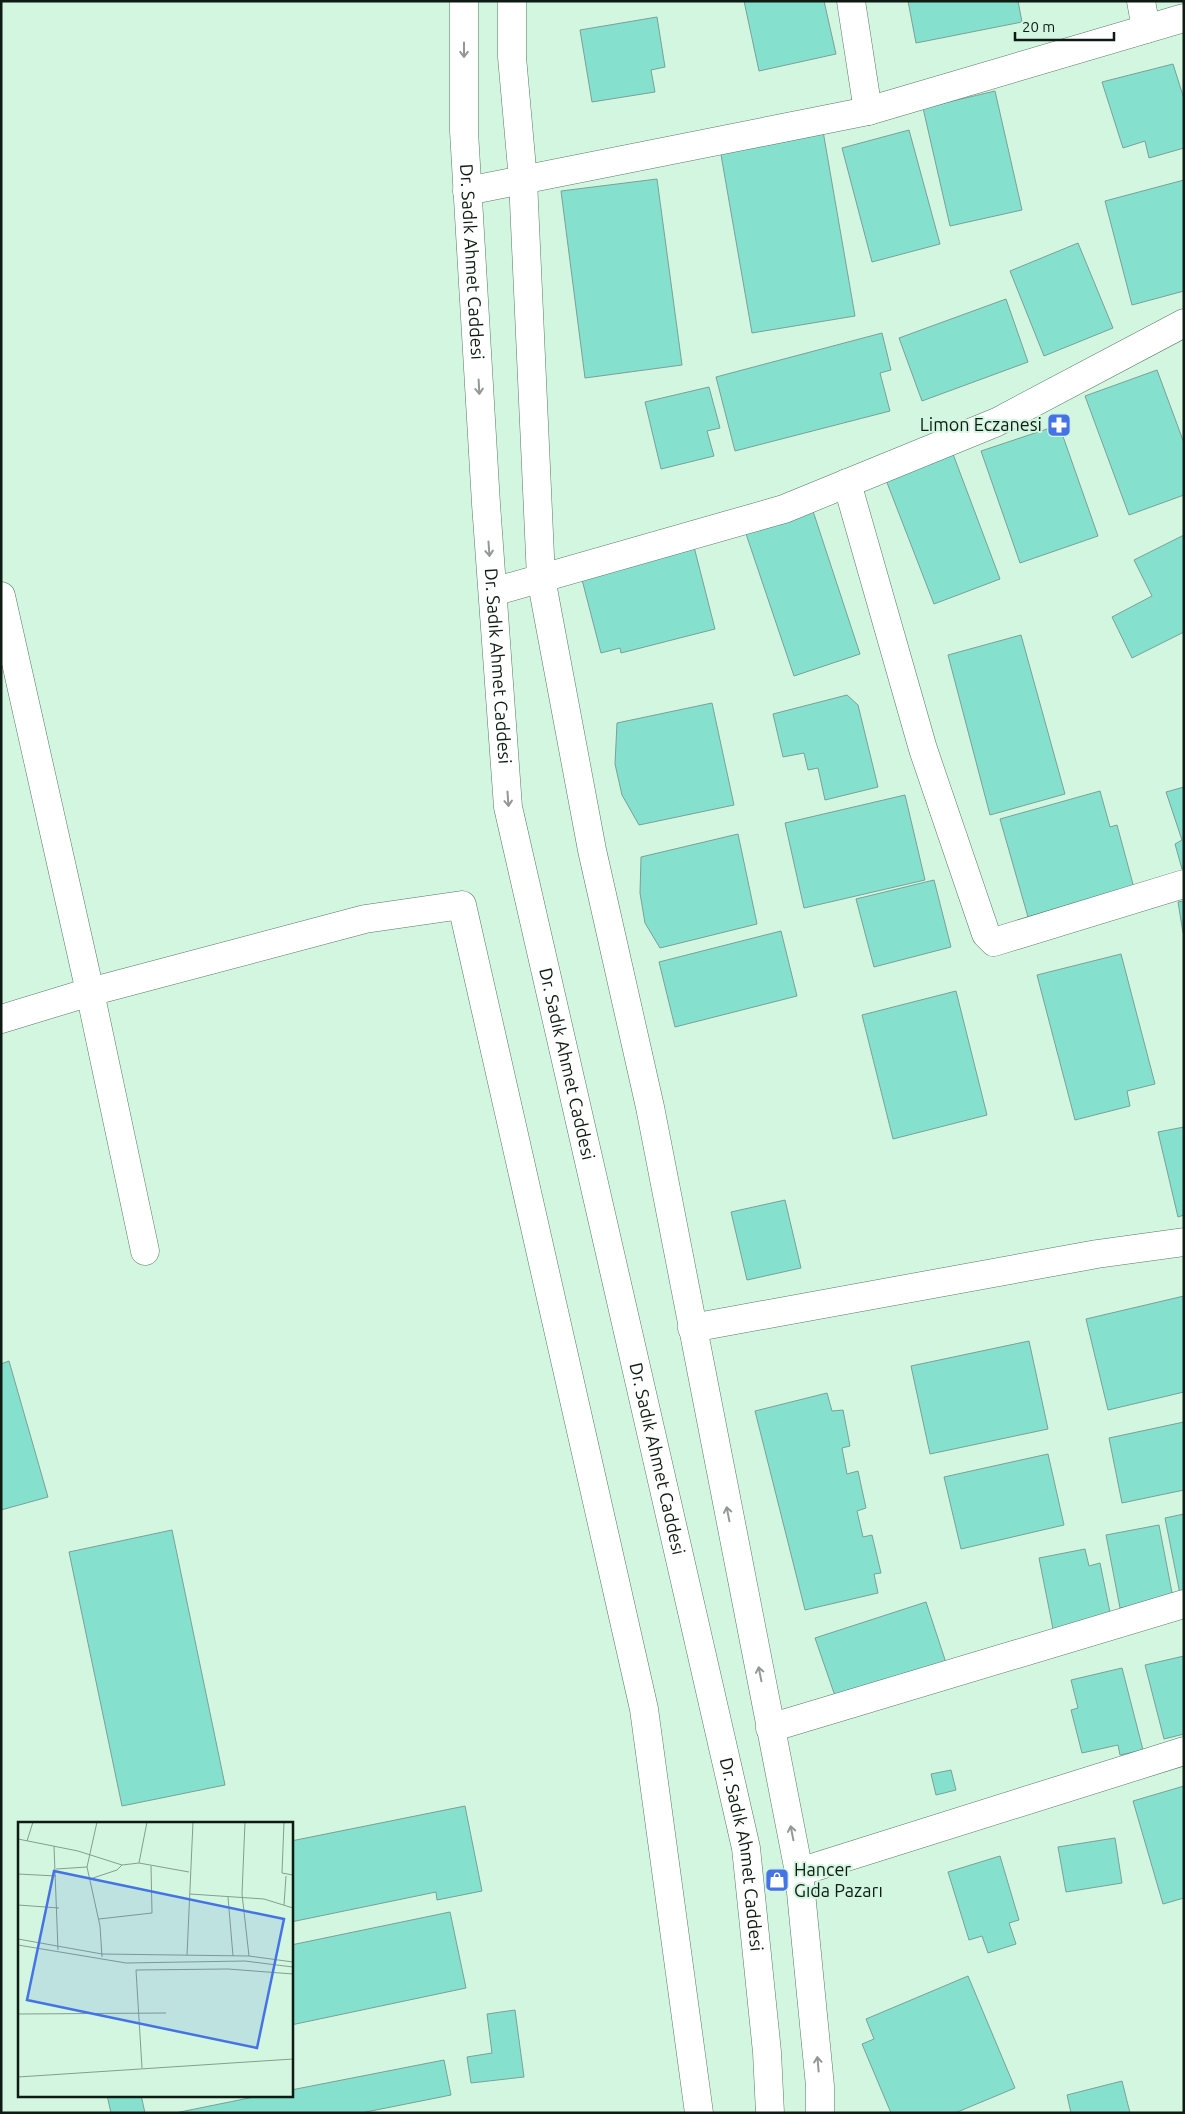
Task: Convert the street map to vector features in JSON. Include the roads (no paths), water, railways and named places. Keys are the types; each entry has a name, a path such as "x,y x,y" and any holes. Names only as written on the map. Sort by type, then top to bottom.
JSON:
{"street":[{"name":"Dr. Sadık Ahmet Caddesi","path":"464,1 464,131 492,592 508,807 746,1848 767,2052 770,2113"},
{"path":"512,1 512,57 523,180 541,578 592,850 650,1107 799,1872 820,2086 820,2113"},
{"path":"851,1 868,111"},
{"path":"1141,1 1146,29"},
{"path":"468,191 868,111 1184,18"},
{"path":"492,592 784,509 997,422 1181,330"},
{"path":"846,483 923,749 986,934 994,942 1184,884"},
{"path":"1,596 90,992 145,1251"},
{"path":"1,1019 90,992 365,919 462,905 644,1709 699,2113"},
{"path":"692,1328 1097,1254 1184,1242"},
{"path":"770,1728 1184,1604"},
{"path":"799,1872 1184,1751"}],"place":[{"name":"Limon Eczanesi","path":"1059,425"},
{"name":"Hancer Gıda Pazarı","path":"777,1880"}]}
